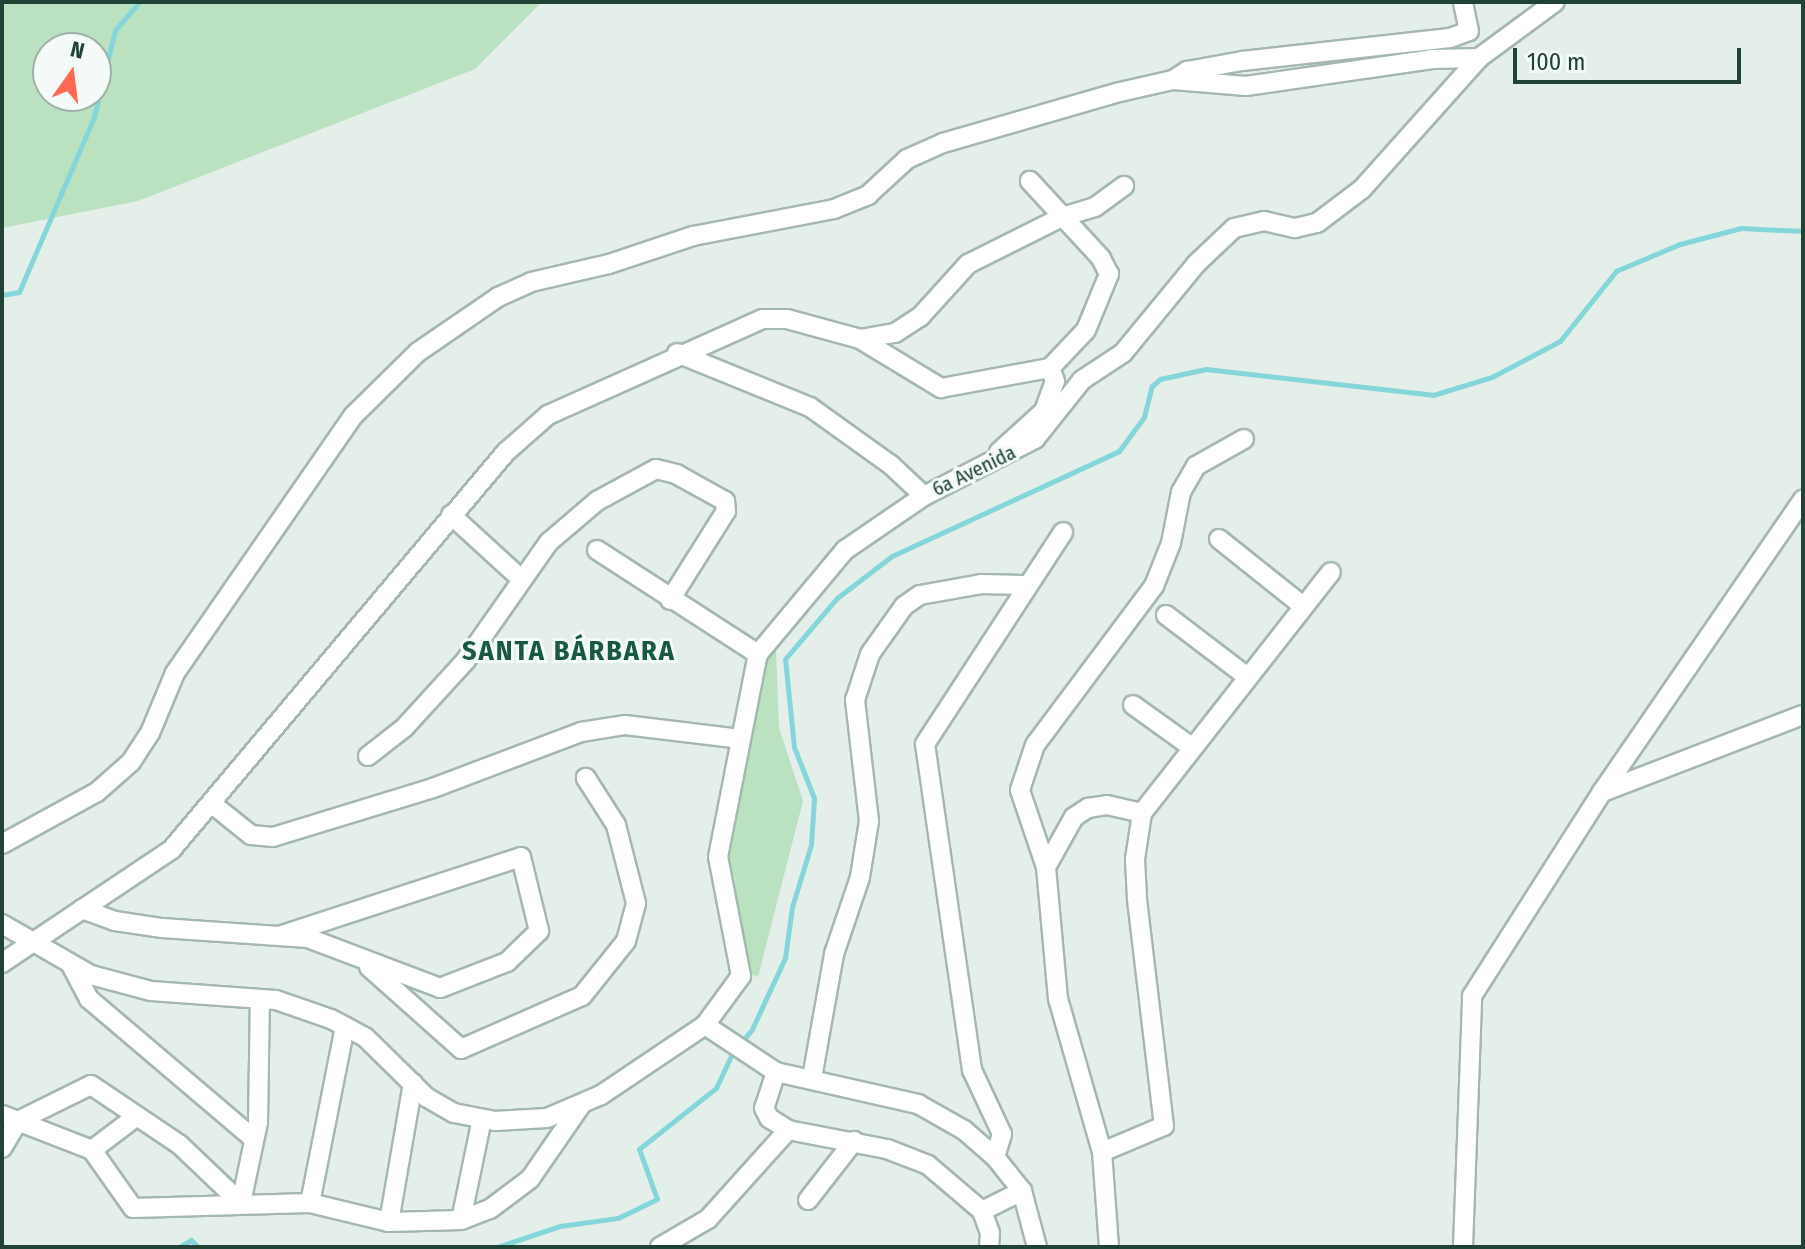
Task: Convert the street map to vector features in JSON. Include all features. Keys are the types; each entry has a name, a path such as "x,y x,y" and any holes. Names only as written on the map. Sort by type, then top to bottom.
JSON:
{"street":[{"path":"2,844 97,792 131,762 150,733 175,673 353,416 389,377 455,322 531,282 571,270 609,264 693,236 834,209 868,195 907,159 943,143 1173,80 1187,71 1380,42 1450,38 1469,31 1463,2"},
{"name":"6a Avenida","path":"710,1029 741,976 743,966 718,867 758,654 845,550 924,496 1035,439 1082,380 1123,353 1196,264 1234,228 1264,221 1295,228 1317,223 1362,189 1470,57 1555,2"},
{"path":"1450,38 1470,57"},
{"path":"1173,80 1246,86 1470,57"},
{"path":"2,963 172,849 451,515 506,452 548,415 677,353 763,319 787,319 860,339 941,388 1050,368 1086,330 1109,274 1101,258 1030,181"},
{"path":"860,339 895,333 920,317 968,264 1062,217 1095,207 1124,186"},
{"path":"677,353 810,407 891,465 924,496"},
{"path":"982,467 1044,411 1055,381 1050,368"},
{"path":"1109,1247 1102,1152 1058,999 1046,867 1020,790 1030,757 1154,586 1171,543 1181,492 1196,466 1244,439"},
{"path":"368,756 404,728 456,672 521,579 571,522 621,486 656,469 676,474 725,501 726,511 670,600"},
{"path":"1463,1247 1472,996 1602,792 1803,499"},
{"path":"451,515 521,579"},
{"path":"995,1157 1002,1134 972,1070 925,744 1024,585 1063,532"},
{"path":"1219,539 1303,606"},
{"path":"597,550 758,654"},
{"path":"1102,1152 1164,1126 1137,898 1135,859 1142,813 1190,746 1331,572"},
{"path":"812,1078 834,954 860,877 869,821 855,700 870,654 904,606 920,595 981,584 1024,585"},
{"path":"1166,615 1246,676"},
{"path":"1133,705 1190,746"},
{"path":"1602,792 1803,715"},
{"path":"211,803 251,835 273,837 433,788 581,732 625,725 740,739"},
{"path":"358,957 461,1049 582,996 626,941 636,903 616,825 586,778"},
{"path":"1046,867 1074,817 1088,808 1107,805 1142,813"},
{"path":"82,909 115,921 162,928 280,936 326,943 440,988 507,962 539,931 521,857 280,936"},
{"path":"2,924 36,940 91,975 151,991 260,999 345,1026 365,1037 413,1083 454,1113 482,1119 547,1118 582,1103 710,1029 758,1065 776,1072 918,1104 964,1130 995,1157 1022,1191 1037,1247"},
{"path":"67,960 89,999 254,1139"},
{"path":"241,1203 254,1139 262,1058 260,999"},
{"path":"310,1203 345,1026"},
{"path":"776,1072 765,1115 788,1130 854,1141 928,1165 982,1211 990,1233 989,1247"},
{"path":"389,1222 413,1083"},
{"path":"10,1118 91,1085 180,1145 241,1203"},
{"path":"10,1118 92,1150 133,1208 310,1203 389,1222 461,1220 490,1209 530,1179 582,1103"},
{"path":"92,1150 137,1116"},
{"path":"2,1148 10,1118"},
{"path":"461,1220 482,1119"},
{"path":"660,1247 708,1219 788,1130"},
{"path":"808,1200 854,1141"},
{"path":"982,1211 1022,1191"}],"green space":[{"path":"2,2 542,2 475,69 138,201 2,228"},
{"path":"776,650 779,728 803,801 758,977 747,973 720,855 766,651"}],"waterway":[{"path":"2,295 19,292 94,117 115,30 139,2"},
{"path":"497,1247 560,1226 618,1218 657,1199 639,1149 716,1088 733,1052 752,1029 785,958 792,907 811,845 814,798 794,747 785,659 837,598 892,556 1119,451 1144,417 1152,386 1160,379 1206,369 1433,395 1492,377 1560,341 1616,271 1680,244 1741,228 1803,231"},
{"path":"179,1247 191,1240 198,1247"}],"district":[{"name":"SANTA BÁRBARA","path":"569,651"}]}
